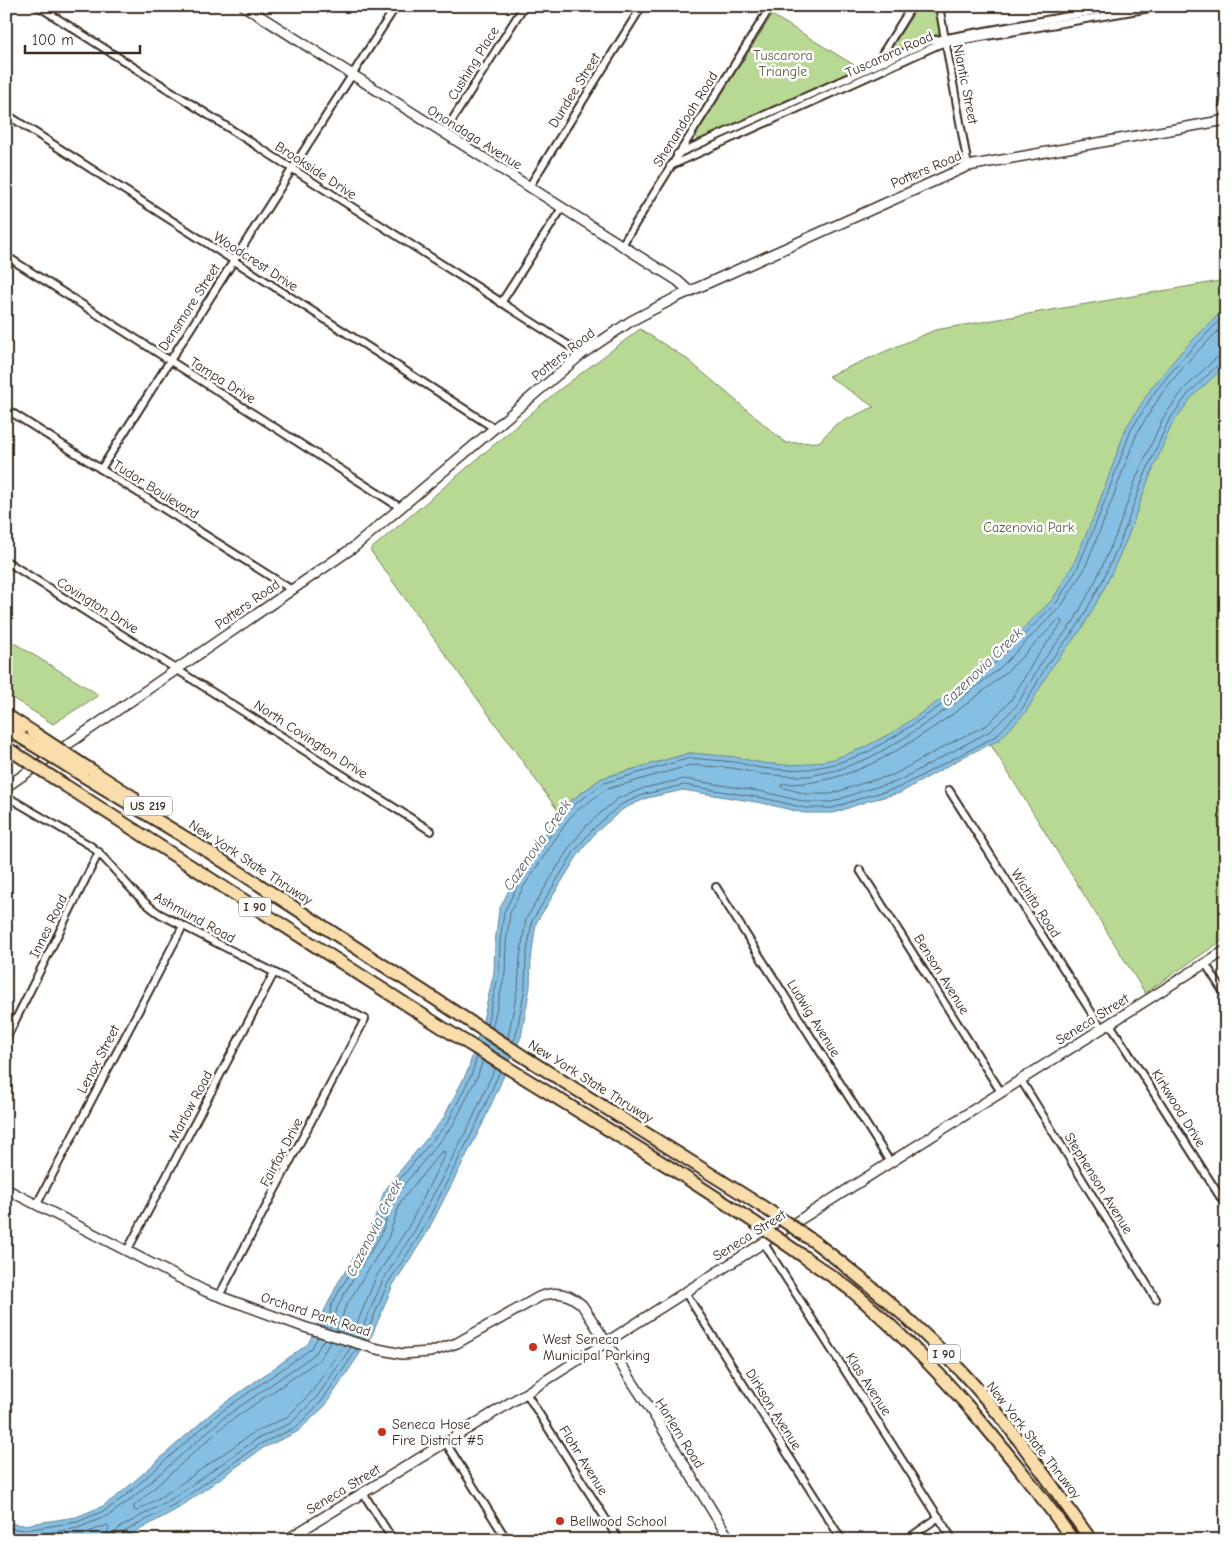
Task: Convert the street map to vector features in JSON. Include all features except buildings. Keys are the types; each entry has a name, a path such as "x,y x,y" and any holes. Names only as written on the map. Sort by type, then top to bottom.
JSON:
{"highway":[{"name":"US 219","path":"6,714 28,735 177,826 201,847"},
{"path":"6,727 28,735"},
{"name":"New York State Thruway","path":"7,748 443,1028 674,1170 754,1222 851,1291 923,1356 986,1427 1039,1492 1073,1540"},
{"name":"New York State Thruway","path":"201,847 526,1058 768,1210 866,1280 961,1371 1011,1429 1091,1540"}],"main road":[{"name":"Onondaga Avenue","path":"248,7 678,281 690,292"},
{"name":"Potters Road","path":"6,787 354,547 582,354 631,320 968,166 1226,120"},
{"name":"Seneca Street","path":"286,1540 526,1393 1226,950"},
{"name":"Orchard Park Road","path":"6,1189 205,1291 304,1327 373,1348 410,1354 430,1352 444,1348 457,1343 539,1297 553,1293 569,1296 582,1305 606,1341"},
{"name":"Harlem Road","path":"606,1341 656,1418 730,1540"}],"street":[{"name":"Brookside Drive","path":"38,6 582,354"},
{"name":"Densmore Street","path":"100,469 293,170 396,6"},
{"name":"Cushing Place","path":"444,133 524,6"},
{"name":"Dundee Street","path":"529,187 642,6"},
{"name":"Shenandoah Road","path":"622,245 771,6"},
{"path":"869,76 912,6"},
{"name":"Niantic Street","path":"939,6 968,166"},
{"name":"Tuscarora Road","path":"670,166 945,40 1122,6"},
{"path":"1119,14 1122,6"},
{"name":"Tuscarora Road","path":"678,154 930,41 1162,6"},
{"path":"1226,92 1223,107 1226,120"},
{"name":"Woodcrest Drive","path":"6,114 494,428"},
{"path":"501,303 562,208"},
{"name":"Tampa Drive","path":"6,256 401,508"},
{"name":"Tudor Boulevard","path":"6,409 292,590"},
{"name":"Covington Drive","path":"6,561 178,669"},
{"name":"North Covington Drive","path":"178,669 431,831"},
{"name":"Wichita Road","path":"949,790 1102,1029"},
{"name":"Ashmund Road","path":"6,796 84,841 99,852 133,892 160,914 365,1019"},
{"name":"Innes Road","path":"6,1039 99,852"},
{"name":"Benson Avenue","path":"860,870 1001,1092"},
{"name":"Ludwig Avenue","path":"716,887 890,1162"},
{"name":"Lenox Street","path":"38,1204 183,926"},
{"path":"1205,963 1226,996"},
{"name":"Marlow Road","path":"127,1251 274,973"},
{"name":"Fairfax Drive","path":"219,1296 365,1019"},
{"name":"Kirkwood Drive","path":"1110,1024 1226,1206"},
{"name":"Stephenson Avenue","path":"1021,1080 1156,1299"},
{"name":"Klas Avenue","path":"763,1242 953,1540"},
{"name":"Dirkson Avenue","path":"685,1292 842,1540"},
{"name":"Flohr Avenue","path":"526,1393 619,1540"},
{"path":"446,1443 507,1540"},
{"path":"363,1492 393,1540"},
{"path":"906,1540 939,1517"}],"green space":[{"path":"918,6 936,6 939,34 894,51 892,47"},
{"name":"Tuscarora Triangle","path":"772,15 854,65 856,69 700,141 697,140 696,135"},
{"path":"849,79 850,82 728,137 727,135"},
{"name":"Cazenovia Park","path":"1226,280 1226,938 1145,993 981,729 801,773 690,753 602,778 559,812 370,550 555,393 640,329 687,359 786,443 819,442 836,424 874,407 828,376 935,330"},
{"path":"6,638 99,695 53,724 6,694"}],"water":[{"name":"Cazenovia Creek","path":"1226,307 1226,365 1192,397 1172,424 1148,481 1127,539 1107,583 1083,627 1051,668 1026,712 999,740 967,755 900,793 868,801 834,813 804,813 762,803 683,790 647,798 623,809 595,833 578,855 536,923 531,959 530,987 521,1037 482,1125 425,1236 393,1285 372,1335 325,1406 297,1432 263,1448 179,1508 121,1540 6,1540 6,1523 24,1525 76,1517 103,1506 121,1493 215,1410 308,1344 338,1283 371,1229 384,1192 443,1119 468,1070 483,1020 494,972 499,910 514,880 559,812 602,778 690,753 735,757 762,763 785,765 808,764 834,759 863,748 895,731 943,698 992,659 1053,599 1073,565 1097,509 1126,428 1152,387 1182,351"}],"place":[{"name":"West Seneca Municipal Parking","path":"533,1347"},
{"name":"Seneca Hose Fire District #5","path":"382,1432"},
{"name":"Bellwood School","path":"560,1521"}]}
